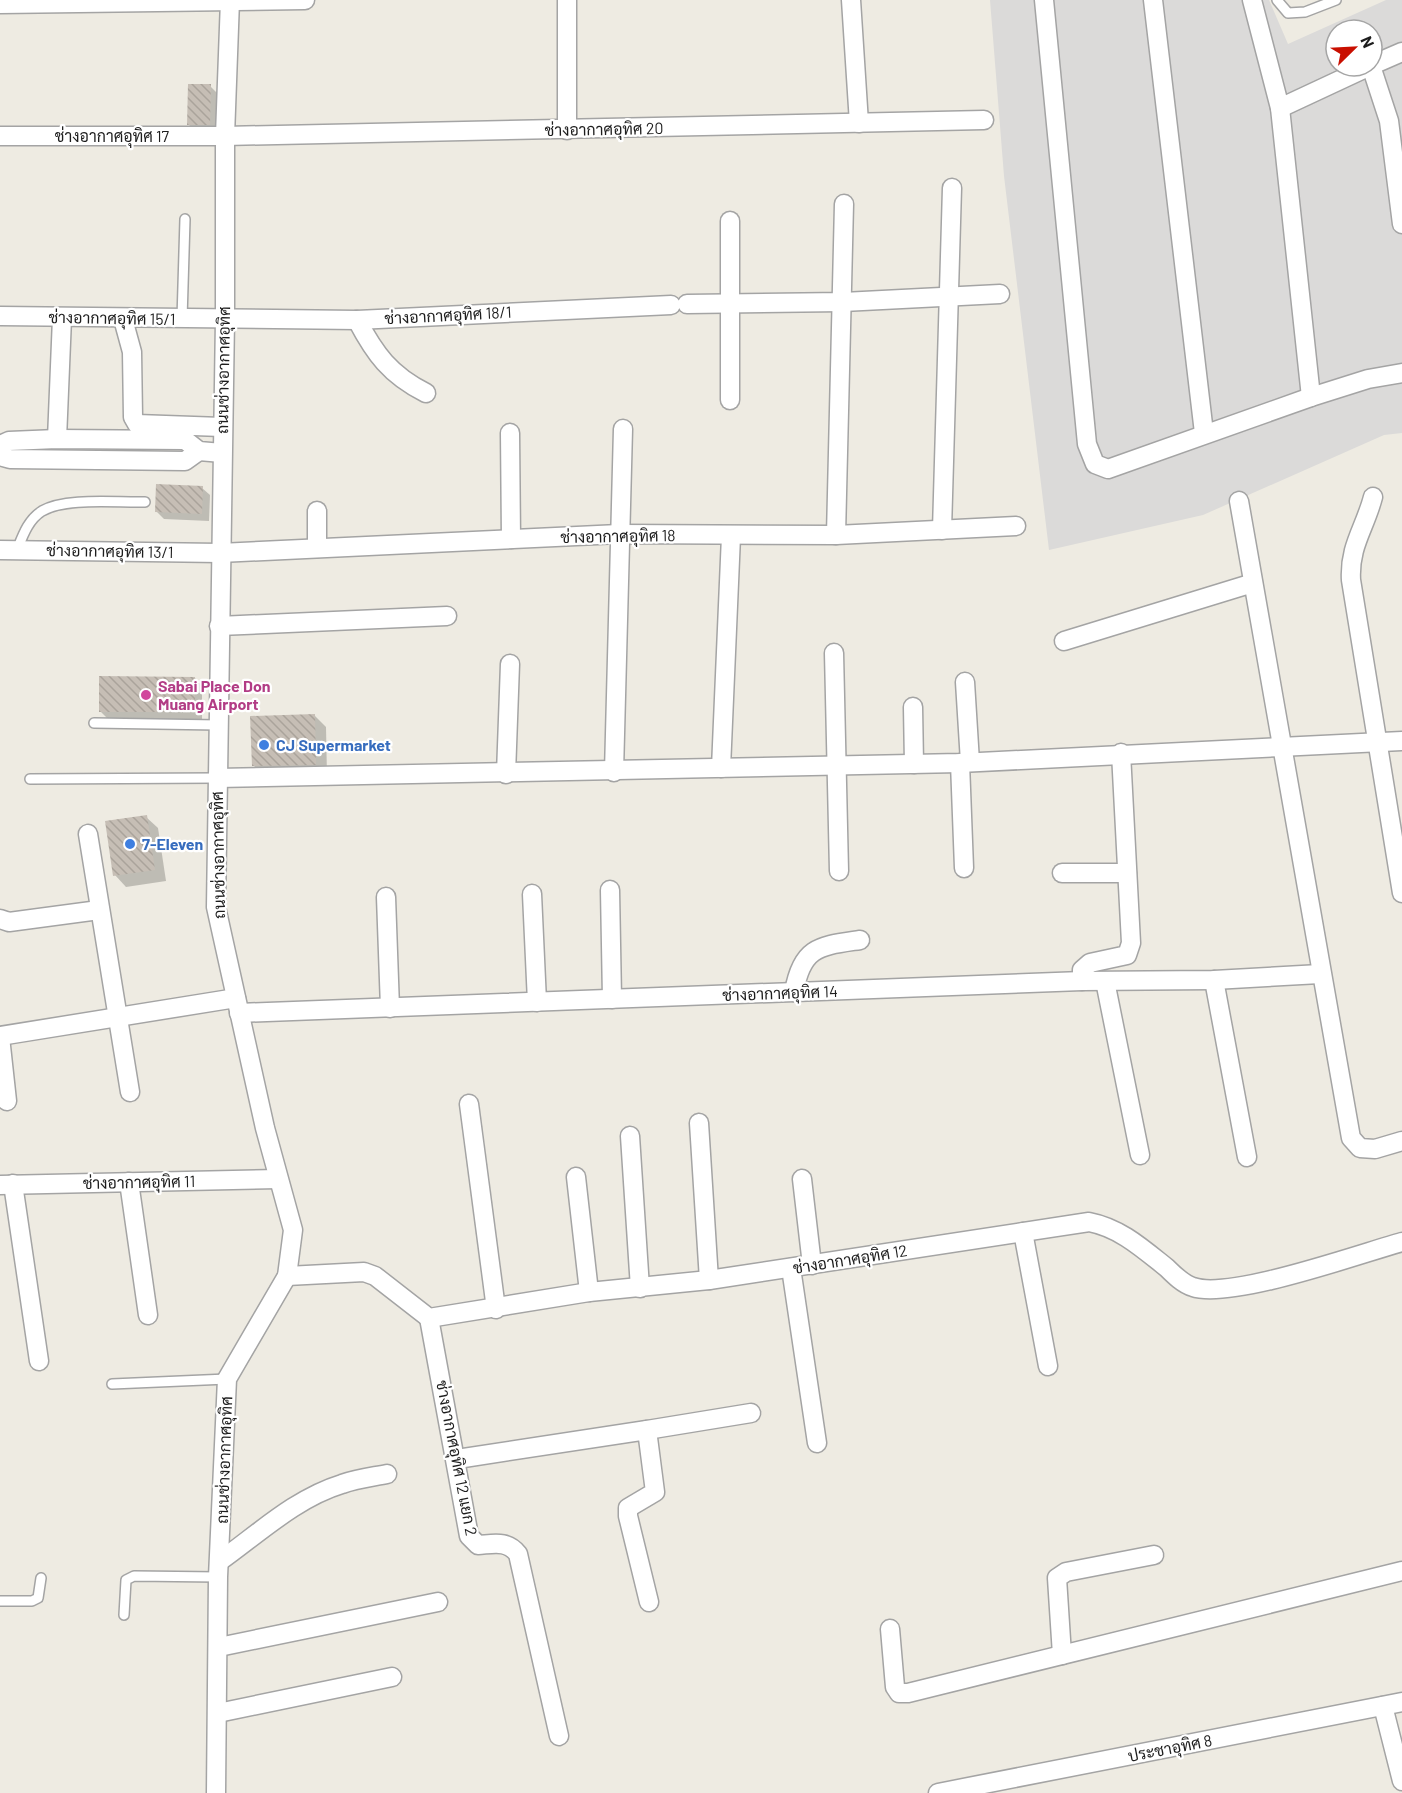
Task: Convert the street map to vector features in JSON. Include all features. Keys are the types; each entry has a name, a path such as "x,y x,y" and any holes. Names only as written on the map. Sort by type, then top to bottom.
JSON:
{"street":[{"path":"0,4 305,0"},
{"path":"567,0 567,130"},
{"path":"851,0 859,123"},
{"path":"1044,0 1087,444 1095,464 1108,470 1204,433 1311,397 1368,379 1402,373"},
{"path":"1153,0 1204,433"},
{"path":"1252,0 1280,108 1311,397"},
{"name":"ถนนช่างอากาศอุทิศ","path":"216,1793 219,1569 227,1379 287,1276 293,1230 278,1179 216,908 225,320 225,136 230,1"},
{"path":"1384,60 1402,51"},
{"path":"1280,108 1345,78"},
{"path":"1375,78 1389,121 1402,225"},
{"name":"ช่างอากาศอุทิศ 20","path":"225,136 984,120"},
{"name":"ช่างอากาศอุทิศ 17","path":"0,136 225,136"},
{"path":"942,530 952,188"},
{"path":"836,535 844,204"},
{"path":"730,221 730,400"},
{"name":"ช่างอากาศอุทิศ 18/1","path":"225,320 357,320 679,304 843,303 1000,294"},
{"name":"ช่างอากาศอุทิศ 15/1","path":"0,315 225,320"},
{"path":"57,439 62,318"},
{"path":"123,319 132,352 133,417 137,424 222,427"},
{"path":"357,320 377,355 401,381 426,393"},
{"path":"614,772 618,534 623,429"},
{"path":"510,433 511,539"},
{"path":"0,445 9,441 57,439 184,440 199,451 222,453"},
{"path":"0,456 9,459 185,461 199,451"},
{"path":"1373,496 1350,560 1402,893"},
{"path":"1239,501 1320,974 1351,1138 1360,1148 1375,1149 1402,1140"},
{"path":"317,548 318,511"},
{"name":"ช่างอากาศอุทิศ 18","path":"220,552 618,534 836,535 1016,526"},
{"path":"722,768 731,536"},
{"name":"ช่างอากาศอุทิศ 13/1","path":"8,550 220,552"},
{"path":"1064,641 1253,583"},
{"path":"219,626 447,616"},
{"path":"834,652 839,871"},
{"path":"506,774 510,664"},
{"path":"964,868 965,682"},
{"path":"913,707 914,764"},
{"path":"217,778 614,772 965,763 1121,753 1402,741"},
{"path":"1082,981 1082,970 1090,963 1127,955 1131,943 1121,753"},
{"path":"88,834 130,1092"},
{"path":"1062,873 1127,873"},
{"path":"610,890 612,999"},
{"path":"532,894 537,1002"},
{"path":"386,897 390,1008"},
{"path":"0,919 9,922 99,910"},
{"path":"794,992 797,976 806,958 821,946 860,940"},
{"name":"ช่างอากาศอุทิศ 14","path":"0,1037 118,1017 237,1006 390,1008 1082,981 1214,980 1320,974"},
{"path":"1214,980 1247,1157"},
{"path":"1105,981 1140,1155"},
{"path":"0,1037 7,1101"},
{"path":"469,1104 496,1309"},
{"path":"699,1123 709,1280"},
{"path":"630,1136 640,1288"},
{"path":"576,1177 589,1292"},
{"name":"ช่างอากาศอุทิศ 11","path":"6,1185 278,1179"},
{"path":"802,1179 812,1265"},
{"path":"129,1182 148,1314"},
{"path":"6,1185 39,1361"},
{"name":"ช่างอากาศอุทิศ 12","path":"429,1318 496,1309 589,1292 709,1280 1089,1222 1109,1226 1138,1245 1192,1287 1217,1291 1244,1286 1402,1242"},
{"path":"1023,1232 1048,1366"},
{"path":"791,1268 817,1443"},
{"path":"287,1276 364,1272 375,1276 429,1318"},
{"name":"ช่างอากาศอุทิศ 12 แยก 2","path":"429,1318 472,1542 478,1545 503,1543 512,1547 518,1554 559,1736"},
{"path":"457,1459 751,1413"},
{"path":"647,1430 655,1492 628,1508 628,1516 649,1602"},
{"path":"219,1569 296,1506 320,1492 342,1484 387,1474"},
{"path":"1062,1655 1057,1578 1066,1572 1154,1555"},
{"path":"890,1629 895,1687 899,1693 908,1693 1402,1571"},
{"path":"219,1647 438,1602"},
{"path":"218,1713 392,1677"},
{"name":"ประชาอุทิศ 8","path":"938,1793 1402,1702"},
{"path":"1383,1706 1402,1781"}],"lane":[{"path":"1277,0 1288,13 1305,12 1336,0"},
{"path":"182,319 184,219"},
{"path":"8,550 42,511 62,504 145,502"},
{"path":"94,723 218,725"},
{"path":"30,779 217,778"},
{"path":"112,1384 227,1379"},
{"path":"124,1615 126,1580 134,1576 219,1569"},
{"path":"0,1601 32,1601 38,1598 41,1578"}],"shaded area":[{"path":"990,0 1269,0 1288,44 1324,28 1324,78 1384,78 1384,18 1346,18 1386,0 1402,0 1402,433 1384,435 1203,515 1049,550 1004,176"}],"building":[{"path":"188,84 211,84 210,125 187,125"},
{"path":"156,484 203,486 202,514 155,512"},
{"path":"99,676 195,677 195,712 99,712"},
{"path":"315,714 316,765 252,766 250,716"},
{"path":"147,815 155,870 113,876 105,821"}],"place":[{"name":"Sabai Place Don Muang Airport","path":"146,695"},
{"name":"CJ Supermarket","path":"264,745"},
{"name":"7-Eleven","path":"130,844"}]}
